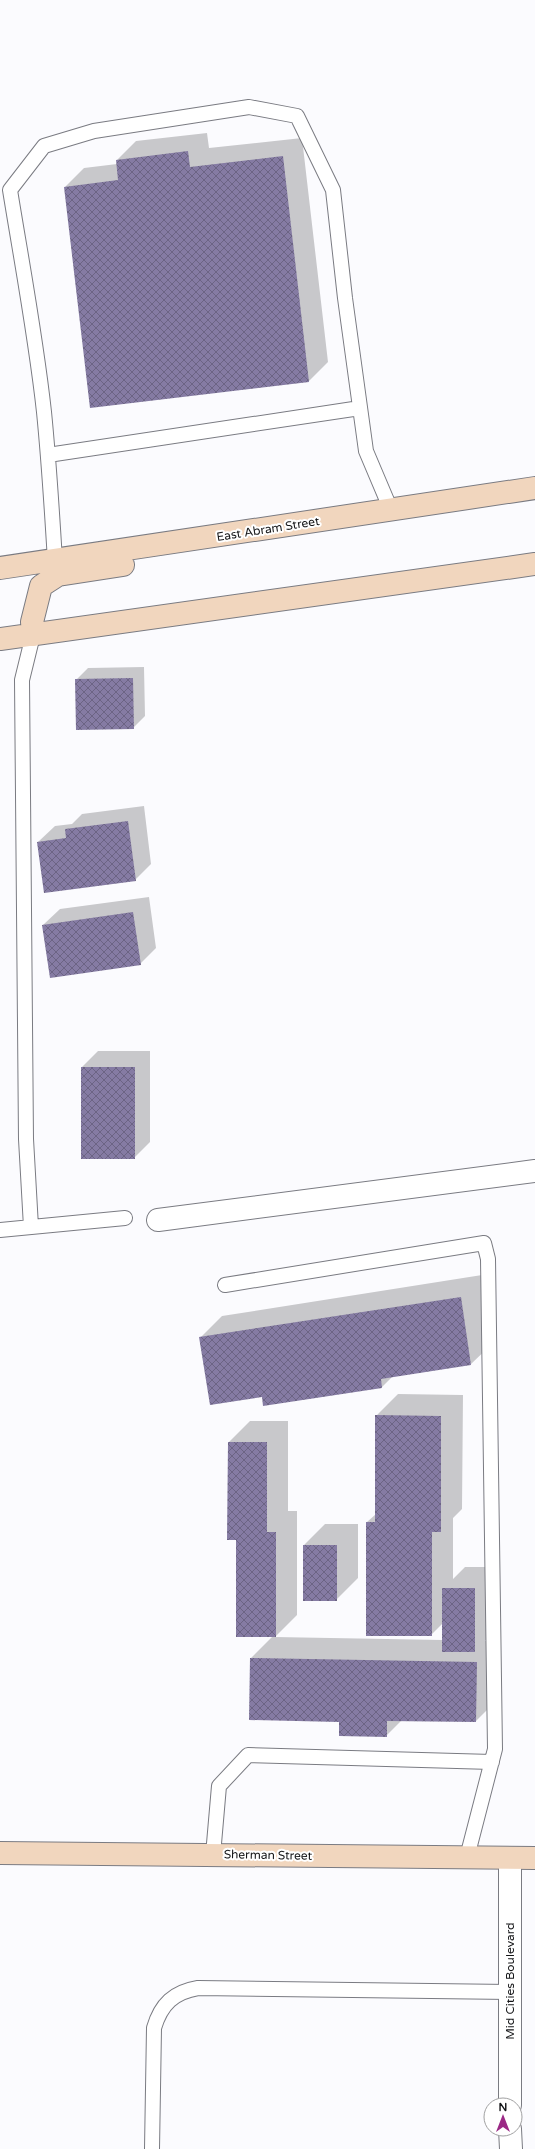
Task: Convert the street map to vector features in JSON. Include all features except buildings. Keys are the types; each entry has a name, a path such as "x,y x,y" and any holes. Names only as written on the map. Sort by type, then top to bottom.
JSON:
{"main road":[{"name":"East Abram Street","path":"0,568 278,528 535,488"},
{"path":"33,634 32,622 41,586 58,575 92,571 202,550 278,528"},
{"path":"0,639 535,564"},
{"name":"Sherman Street","path":"0,1853 535,1858"}],"street":[{"path":"158,1220 535,1171"},
{"name":"Mid Cities Boulevard","path":"510,1858 510,2097"},
{"path":"510,2137 510,2149"}],"lane":[{"path":"55,560 48,455 32,327 10,190 44,146 94,131 249,107 297,116 333,190 366,451 391,510"},
{"path":"48,455 360,408"},
{"path":"31,1227 26,1139 22,680 33,634"},
{"path":"0,1230 125,1218"},
{"path":"224,1285 484,1243 488,1259 495,1749 467,1857"},
{"path":"213,1854 220,1786 248,1755 492,1762"},
{"path":"152,2149 154,2028 157,2015 164,2004 174,1996 186,1990 198,1988 510,1992"}]}
